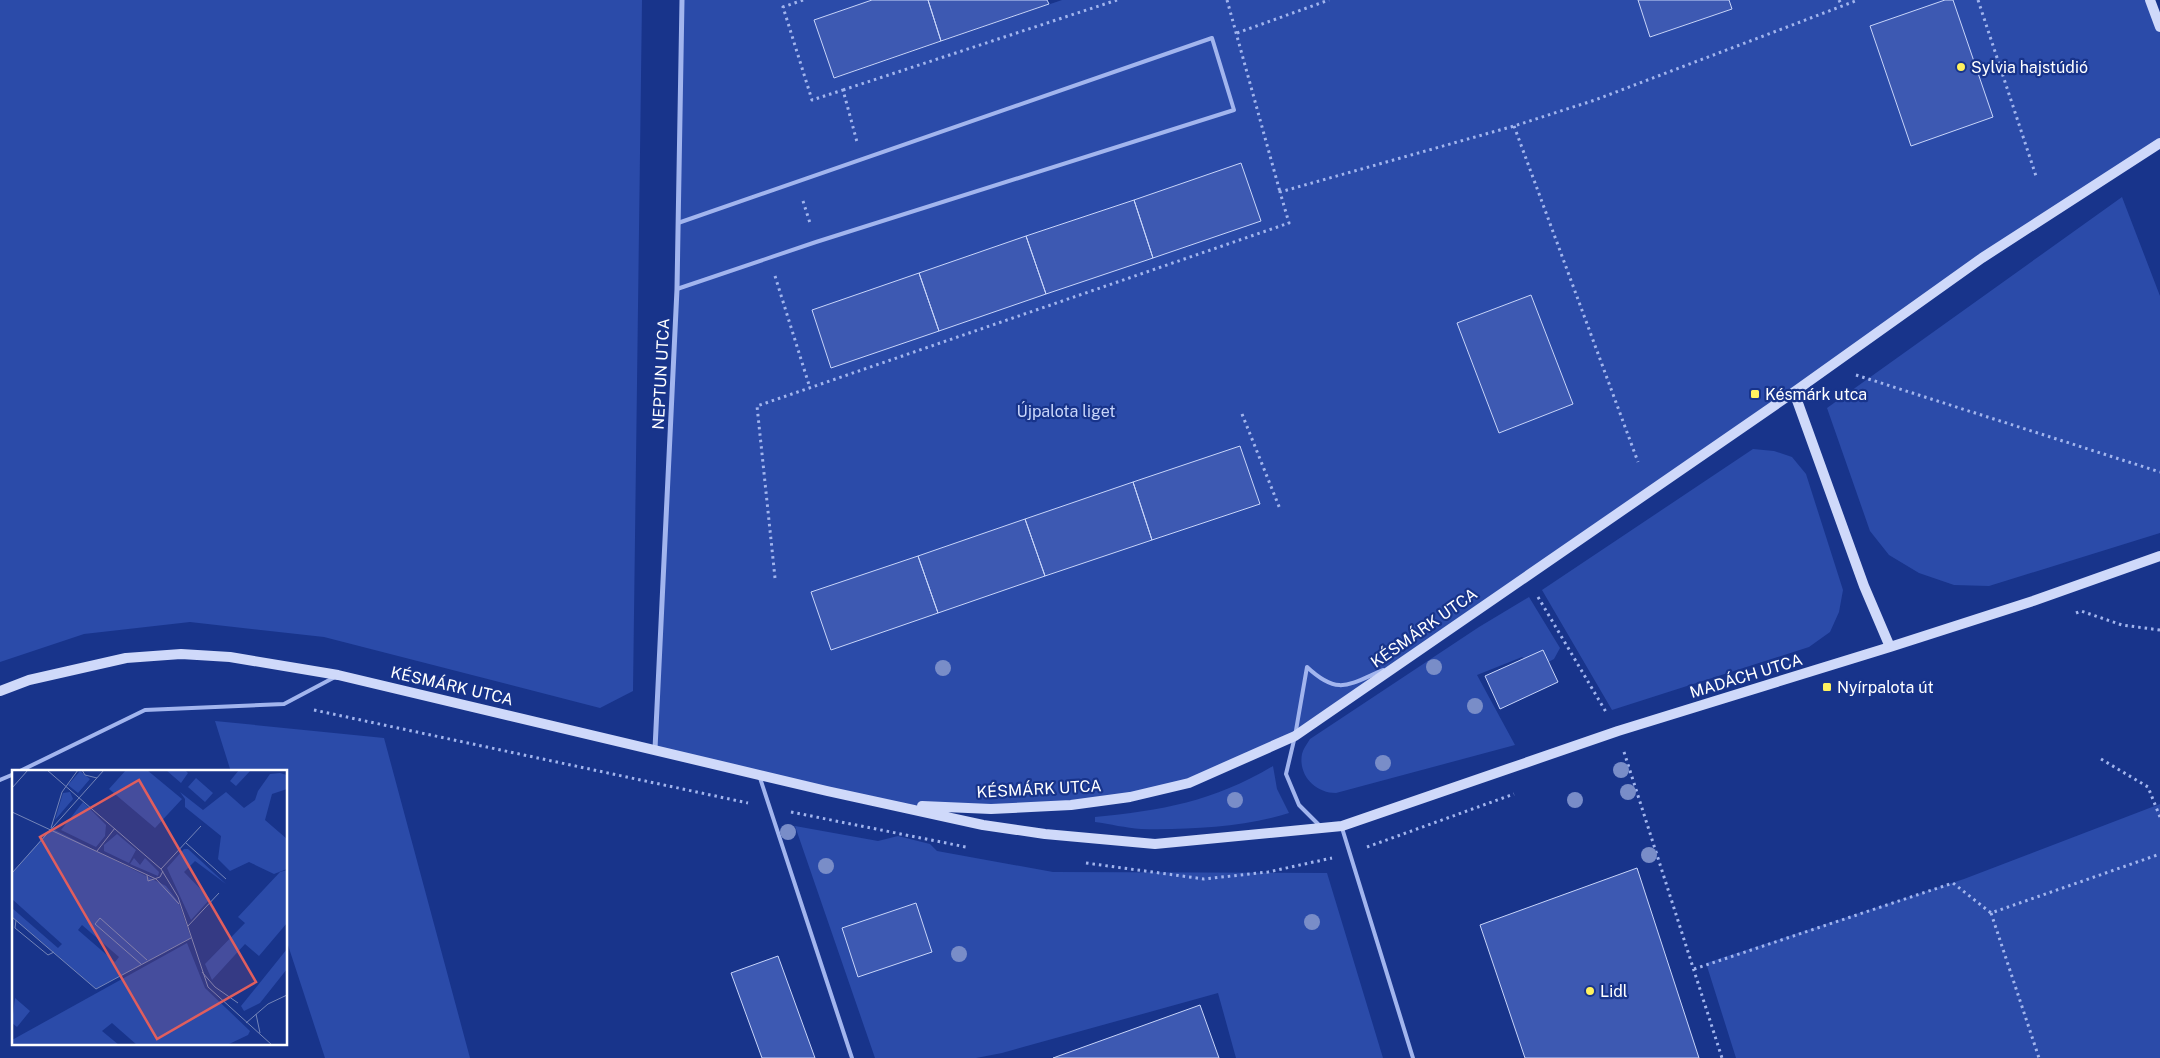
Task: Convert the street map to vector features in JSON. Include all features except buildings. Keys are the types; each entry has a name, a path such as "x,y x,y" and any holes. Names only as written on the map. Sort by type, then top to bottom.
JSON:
{"street":[{"name":"NEPTUN UTCA","path":"655,749 677,289 682,0"},
{"path":"2150,0 2160,27"},
{"name":"KÉSMÁRK UTCA","path":"894,804 991,809 1071,805 1130,797 1189,783 1295,736 1794,392 1982,258 2160,143"},
{"path":"1794,392 1864,586 1890,647"},
{"name":"MADÁCH UTCA","path":"1342,826 1618,731 2034,601 2160,556"},
{"name":"KÉSMÁRK UTCA","path":"0,691 29,680 126,658 181,654 230,657 338,675 827,791 894,804 983,825 1045,834 1155,844 1342,826"}],"lane":[{"path":"677,289 816,242 1234,110 1212,38 678,223"},
{"path":"1322,828 1299,804 1286,774 1295,736 1307,667 1321,680 1347,686 1403,661"},
{"path":"22,770 145,710 284,704 338,675"},
{"path":"759,774 852,1058"},
{"path":"0,780 12,775"},
{"path":"1342,826 1414,1058"}],"path":[{"path":"843,90 1117,0"},
{"path":"775,578 757,406 1290,224 1227,0"},
{"path":"1237,33 1329,0"},
{"path":"1839,0 1842,6"},
{"path":"1280,192 1514,126 1595,100 1858,0"},
{"path":"1978,0 2036,176"},
{"path":"1514,126 1638,462"},
{"path":"1844,356 1857,377 2160,472"},
{"path":"1242,414 1280,509"},
{"path":"1526,576 1618,731 1722,1058"},
{"path":"2071,614 2081,611 2122,625 2160,630"},
{"path":"284,704 508,750 771,808"},
{"path":"2101,759 2148,787 2160,817"},
{"path":"1991,913 2160,854"},
{"path":"1694,969 1953,883 1991,913 2038,1058"}],"green space":[{"path":"0,0 642,0 633,691 600,708 324,637 190,622 84,634 0,662"},
{"name":"Újpalota liget","path":"682,0 872,0 814,20 835,78 1062,0 1638,0 1651,37 1732,9 1729,0 2150,0 2160,27 2160,143 2122,167 1295,736 1189,783 1130,797 991,809 894,804 655,749 677,289","holes":["1531,295 1573,404 1499,433 1457,323"]},
{"path":"2122,197 2160,296 2160,533 1989,586 1954,585 1919,573 1889,555 1870,531 1827,408"},
{"path":"1753,449 1774,451 1792,457 1806,474 1843,590 1839,612 1830,632 1809,647 1612,710 1542,590"},
{"path":"1529,597 1560,648 1554,659 1541,666 1522,657 1477,675 1515,745 1336,793 1321,790 1305,776 1301,762 1304,748 1310,739 1479,627"},
{"path":"215,721 384,738 470,1058 325,1058 288,945 288,770 230,770"},
{"path":"1273,766 1277,789 1289,813 1254,822 1178,829 1141,829 1095,822 1095,817 1165,807 1209,796 1230,788"},
{"path":"2160,804 2160,1058 1736,1058 1706,963 1964,879"},
{"path":"795,826 878,841 898,836 930,844 937,851 1053,872 1327,873 1383,1058 1236,1058 1218,993 1002,1053 976,1058 875,1058"}],"place":[{"name":"Sylvia hajstúdió","path":"1961,67"},
{"name":"Késmárk utca","path":"1755,394"},
{"name":"Nyírpalota út","path":"1827,687"},
{"name":"Lidl","path":"1590,991"}]}
